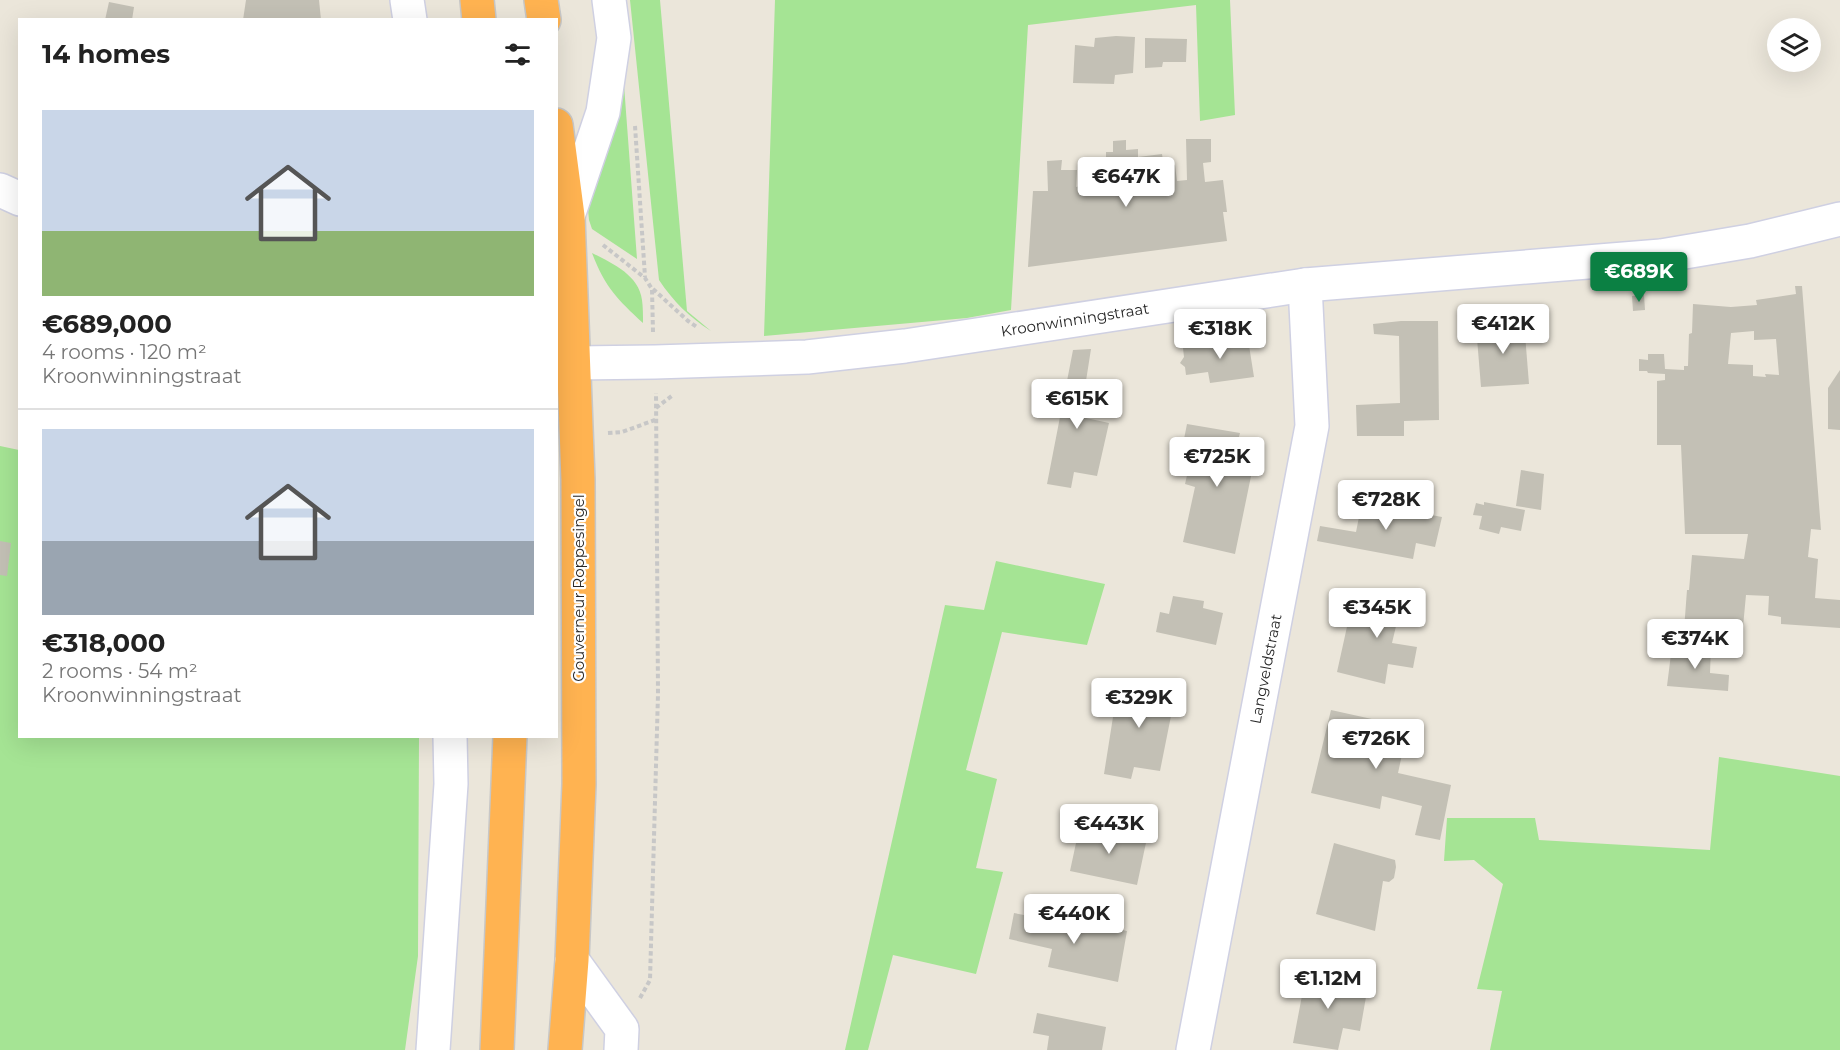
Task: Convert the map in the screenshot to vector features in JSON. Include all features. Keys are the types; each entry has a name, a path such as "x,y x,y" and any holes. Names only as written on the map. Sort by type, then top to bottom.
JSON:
{"highway":[{"path":"477,0 479,18"},
{"path":"541,0 544,18"},
{"name":"Gouverneur Roppesingel","path":"558,140 568,216 566,362 578,480 579,784 572,960 565,1050"},
{"path":"497,1050 510,738"}],"street":[{"path":"407,0 410,18"},
{"name":"Gouverneur Roppesingel","path":"568,216 603,112 614,38 609,0"},
{"path":"0,190 18,198"},
{"name":"Kroonwinningstraat","path":"566,362 807,357 905,346 1305,285 1661,256 1750,241 1840,219"},
{"name":"Langveldstraat","path":"1193,1050 1312,426 1305,285"},
{"path":"433,1050 451,784 450,738"},
{"path":"572,960 621,1040"}],"path":[{"path":"635,124 645,278"},
{"path":"621,1040 650,980 658,694 655,420"}],"green space":[{"path":"630,0 660,0 687,311 711,331 682,308 659,280"},
{"path":"775,0 1230,0 1235,115 1200,121 1196,5 1028,25 1011,310 967,318 764,336"},
{"path":"624,85 637,259 592,229 587,199 614,130"},
{"path":"592,253 623,271 636,284 642,300 643,323 613,292"},
{"path":"0,446 18,450 18,738 419,738 418,956 405,1050 0,1050"},
{"path":"996,561 1105,584 1087,645 1002,632 966,770 997,779 976,868 1003,872 976,974 893,955 868,1050 845,1050 945,605 984,610"},
{"path":"1719,757 1840,776 1840,1050 1490,1050 1502,991 1477,989 1503,884 1474,860 1444,861 1447,818 1535,818 1539,840 1710,850"}],"building":[{"path":"246,0 319,0 321,18 243,18"},
{"path":"109,2 134,7 132,18 105,18"},
{"path":"1135,37 1133,73 1115,75 1114,84 1073,83 1075,45 1094,47 1095,38"},
{"path":"1145,38 1187,39 1186,62 1163,62 1162,67 1145,68"},
{"path":"1186,139 1211,139 1211,162 1203,163 1205,182 1223,180 1227,212 1223,212 1227,241 1028,267 1033,191 1048,191 1047,161 1062,160 1061,170 1077,170 1076,187 1085,185 1086,162 1106,163 1106,152 1113,152 1113,141 1126,140 1126,150 1138,149 1138,157 1162,154 1164,167 1175,165 1177,181 1187,180"},
{"path":"1795,286 1802,286 1821,530 1811,529 1808,557 1818,559 1815,598 1840,600 1840,628 1781,624 1781,617 1768,615 1769,596 1746,595 1741,648 1683,643 1692,555 1744,559 1748,534 1685,534 1681,445 1657,445 1657,381 1665,380 1665,374 1639,371 1639,359 1648,360 1648,354 1664,354 1665,369 1684,370 1684,366 1688,366 1693,304 1731,307 1757,305 1756,300 1796,294","holes":["1754,331 1754,340 1776,339 1779,375 1753,376 1753,365 1728,364 1731,333"]},
{"path":"1644,295 1645,310 1633,311 1632,296"},
{"path":"1438,321 1439,420 1404,421 1404,436 1357,436 1356,405 1400,403 1399,336 1374,334 1373,324"},
{"path":"1524,322 1529,384 1481,387 1476,326"},
{"path":"1233,337 1234,341 1248,339 1254,377 1210,383 1208,372 1186,375 1185,367 1180,363 1184,357 1183,348 1224,342 1224,338"},
{"path":"1091,349 1083,400 1084,412 1086,418 1109,423 1097,476 1074,472 1071,488 1047,484 1073,350"},
{"path":"1840,370 1840,430 1828,429 1828,388"},
{"path":"1187,424 1240,433 1236,448 1256,452 1235,554 1183,542 1195,487 1185,484 1195,441 1184,439"},
{"path":"1521,470 1544,474 1541,510 1516,506"},
{"path":"1362,502 1442,517 1435,547 1416,543 1413,559 1317,541 1320,526 1356,532"},
{"path":"1484,502 1525,510 1521,531 1501,527 1499,534 1479,529 1482,516 1473,515 1476,503 1484,505"},
{"path":"0,541 11,543 7,576 0,575"},
{"path":"1354,595 1425,609 1421,627 1397,622 1392,643 1417,647 1413,668 1388,664 1385,684 1337,672"},
{"path":"1173,596 1204,601 1203,608 1223,613 1216,645 1156,632 1160,612 1169,614"},
{"path":"1672,646 1704,648 1704,646 1711,646 1710,673 1729,675 1728,691 1667,686"},
{"path":"1124,679 1170,687 1167,705 1173,706 1160,771 1134,767 1131,779 1104,774 1116,698 1121,698"},
{"path":"1331,710 1408,727 1398,773 1451,785 1440,840 1415,835 1422,806 1382,796 1380,809 1311,793"},
{"path":"1096,828 1147,838 1137,885 1070,871 1079,829 1095,832"},
{"path":"1334,843 1395,860 1394,878 1389,882 1383,881 1375,931 1316,914"},
{"path":"1014,913 1082,926 1082,922 1127,931 1118,982 1048,967 1052,949 1009,939"},
{"path":"1315,966 1353,973 1349,994 1366,997 1360,1031 1343,1028 1338,1050 1293,1043 1304,985 1311,986"},
{"path":"1037,1013 1106,1027 1102,1050 1047,1050 1049,1036 1033,1033"}]}
